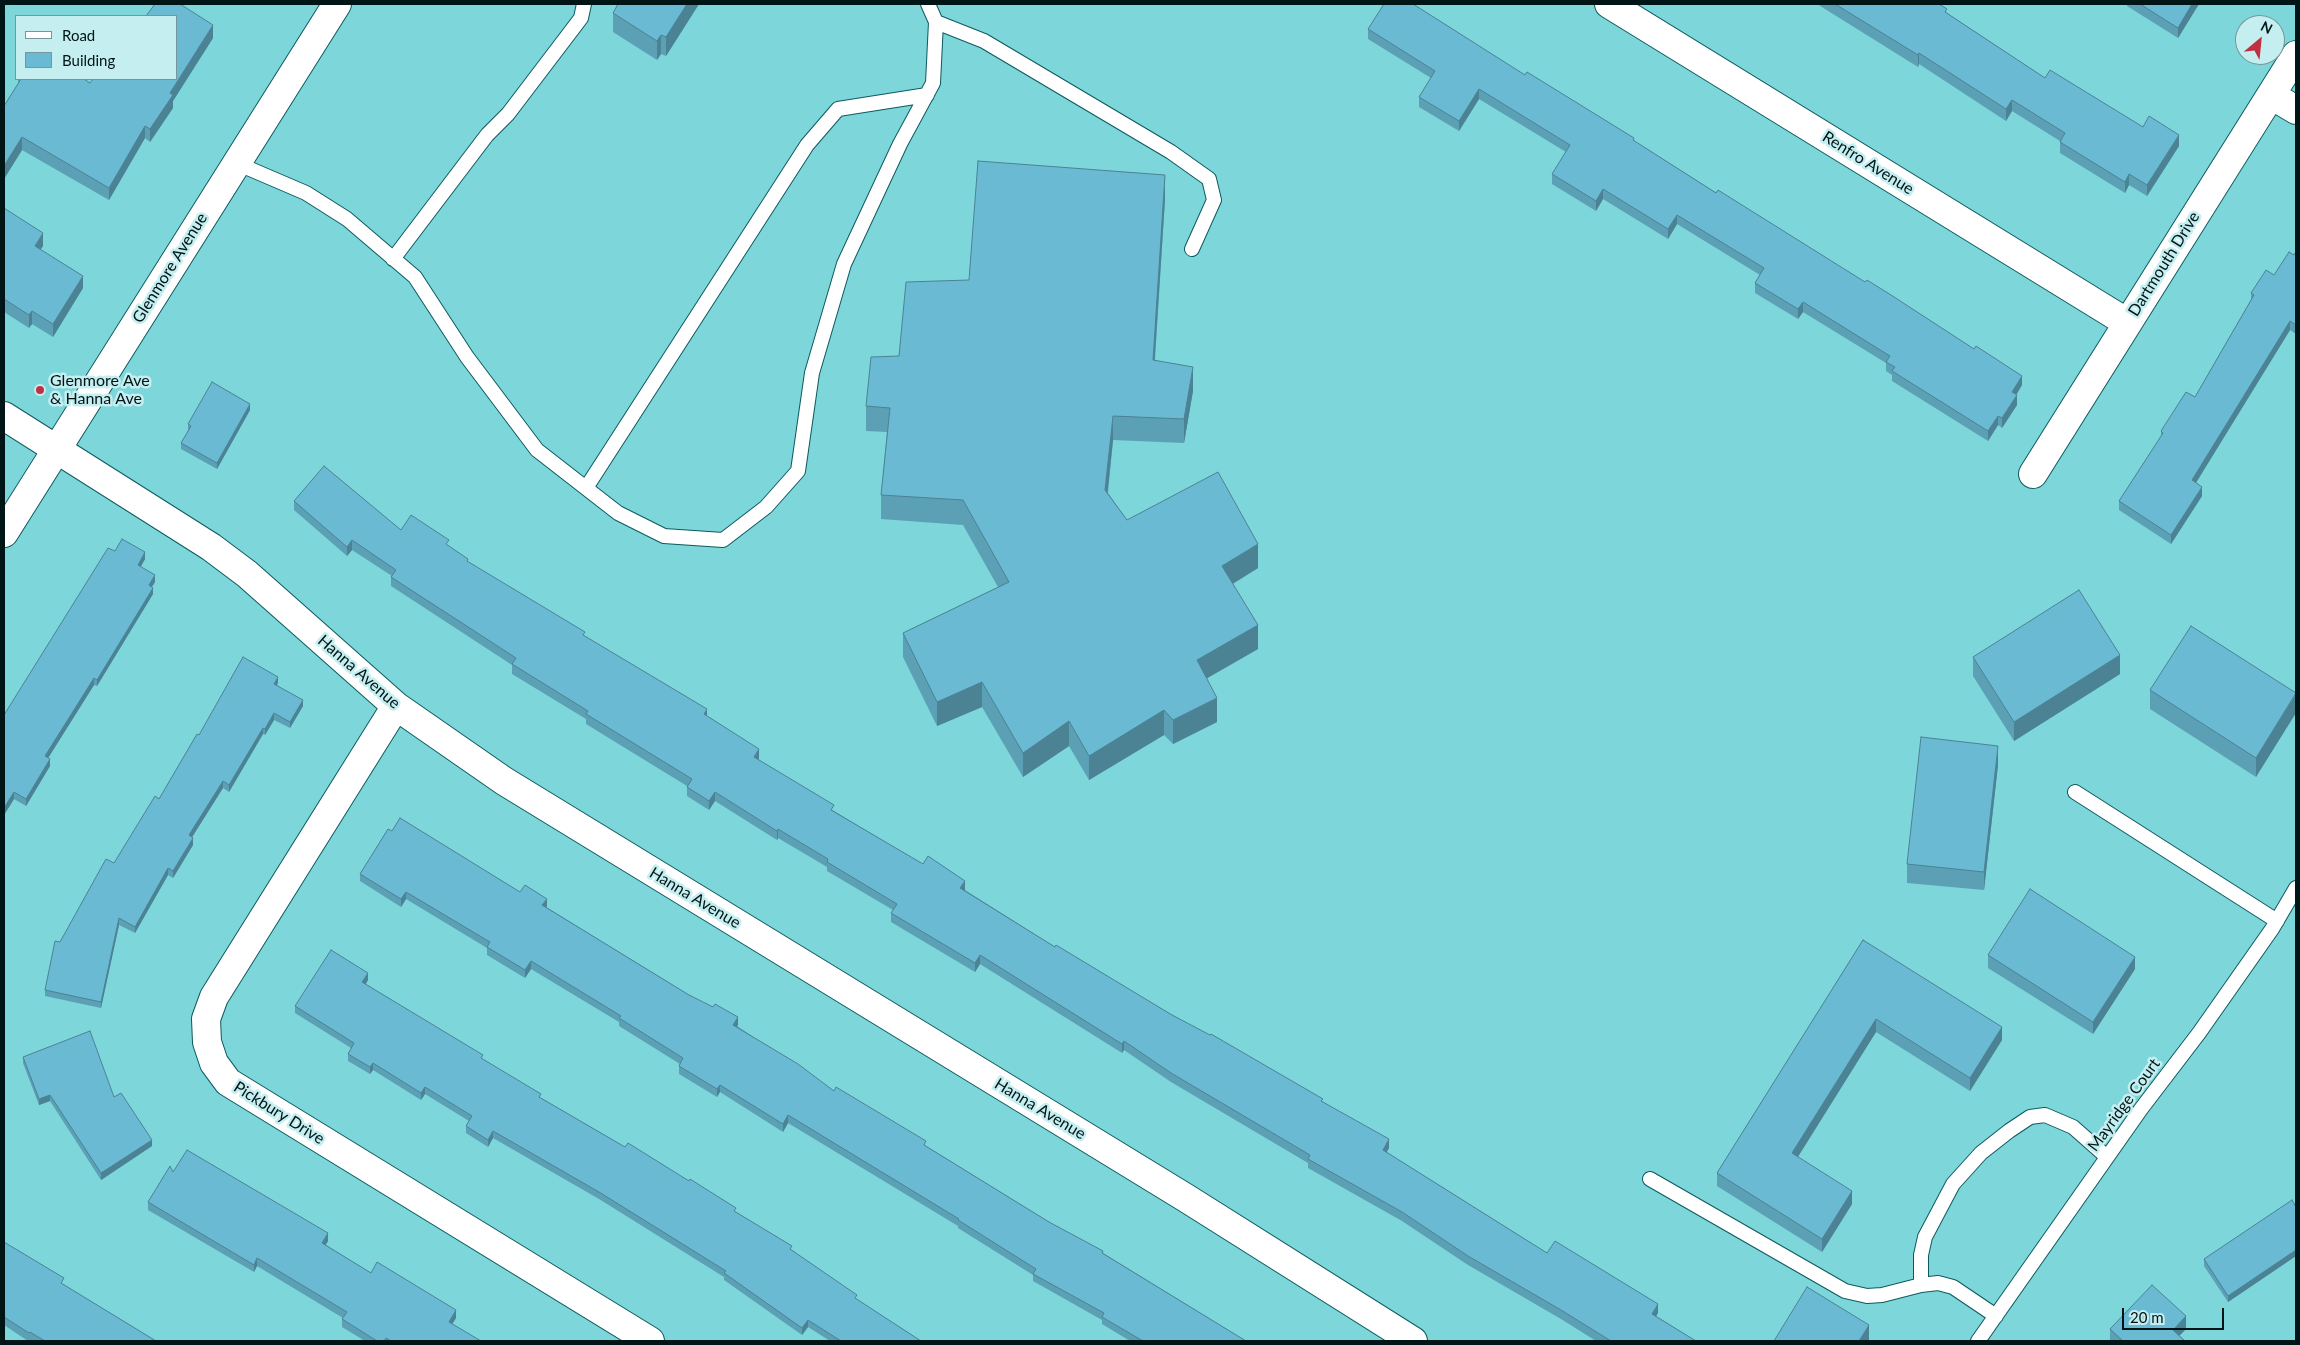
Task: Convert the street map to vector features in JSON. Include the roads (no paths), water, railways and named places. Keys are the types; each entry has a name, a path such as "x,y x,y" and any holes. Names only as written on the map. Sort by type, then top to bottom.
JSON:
{"street":[{"name":"Glenmore Avenue","path":"4,533 337,4"},
{"name":"Renfro Avenue","path":"1609,4 2126,322"},
{"name":"Dartmouth Drive","path":"2033,474 2126,322 2296,55"},
{"path":"2271,95 2296,110"},
{"name":"Hanna Avenue","path":"4,416 210,547 247,574 396,706 504,781 1186,1198 1413,1341"},
{"name":"Pickbury Drive","path":"396,706 214,997 206,1019 207,1042 214,1063 228,1082 650,1341"}],"lane":[{"path":"393,259 487,135 508,114 580,18 584,4"},
{"path":"236,163 306,193 348,220 414,277 467,357 537,450 618,513 664,536 723,540 766,507 798,471 812,373 844,264 900,144 933,83 936,22 928,4"},
{"path":"936,22 984,42 1171,152 1209,179 1214,200 1192,249"},
{"path":"586,488 807,145 838,109 927,95"},
{"path":"2075,792 2277,921"},
{"name":"Mayridge Court","path":"1978,1341 2141,1109 2199,1033 2277,921 2296,888"},
{"path":"1920,1285 1921,1255 1925,1237 1953,1184 1981,1153 2009,1131 2030,1117 2045,1116 2073,1127 2107,1157"},
{"path":"1650,1179 1845,1291 1867,1296 1882,1295 1920,1285 1938,1283 1953,1287 1996,1316"}],"place":[{"name":"Glenmore Ave & Hanna Ave","path":"40,390"}]}
